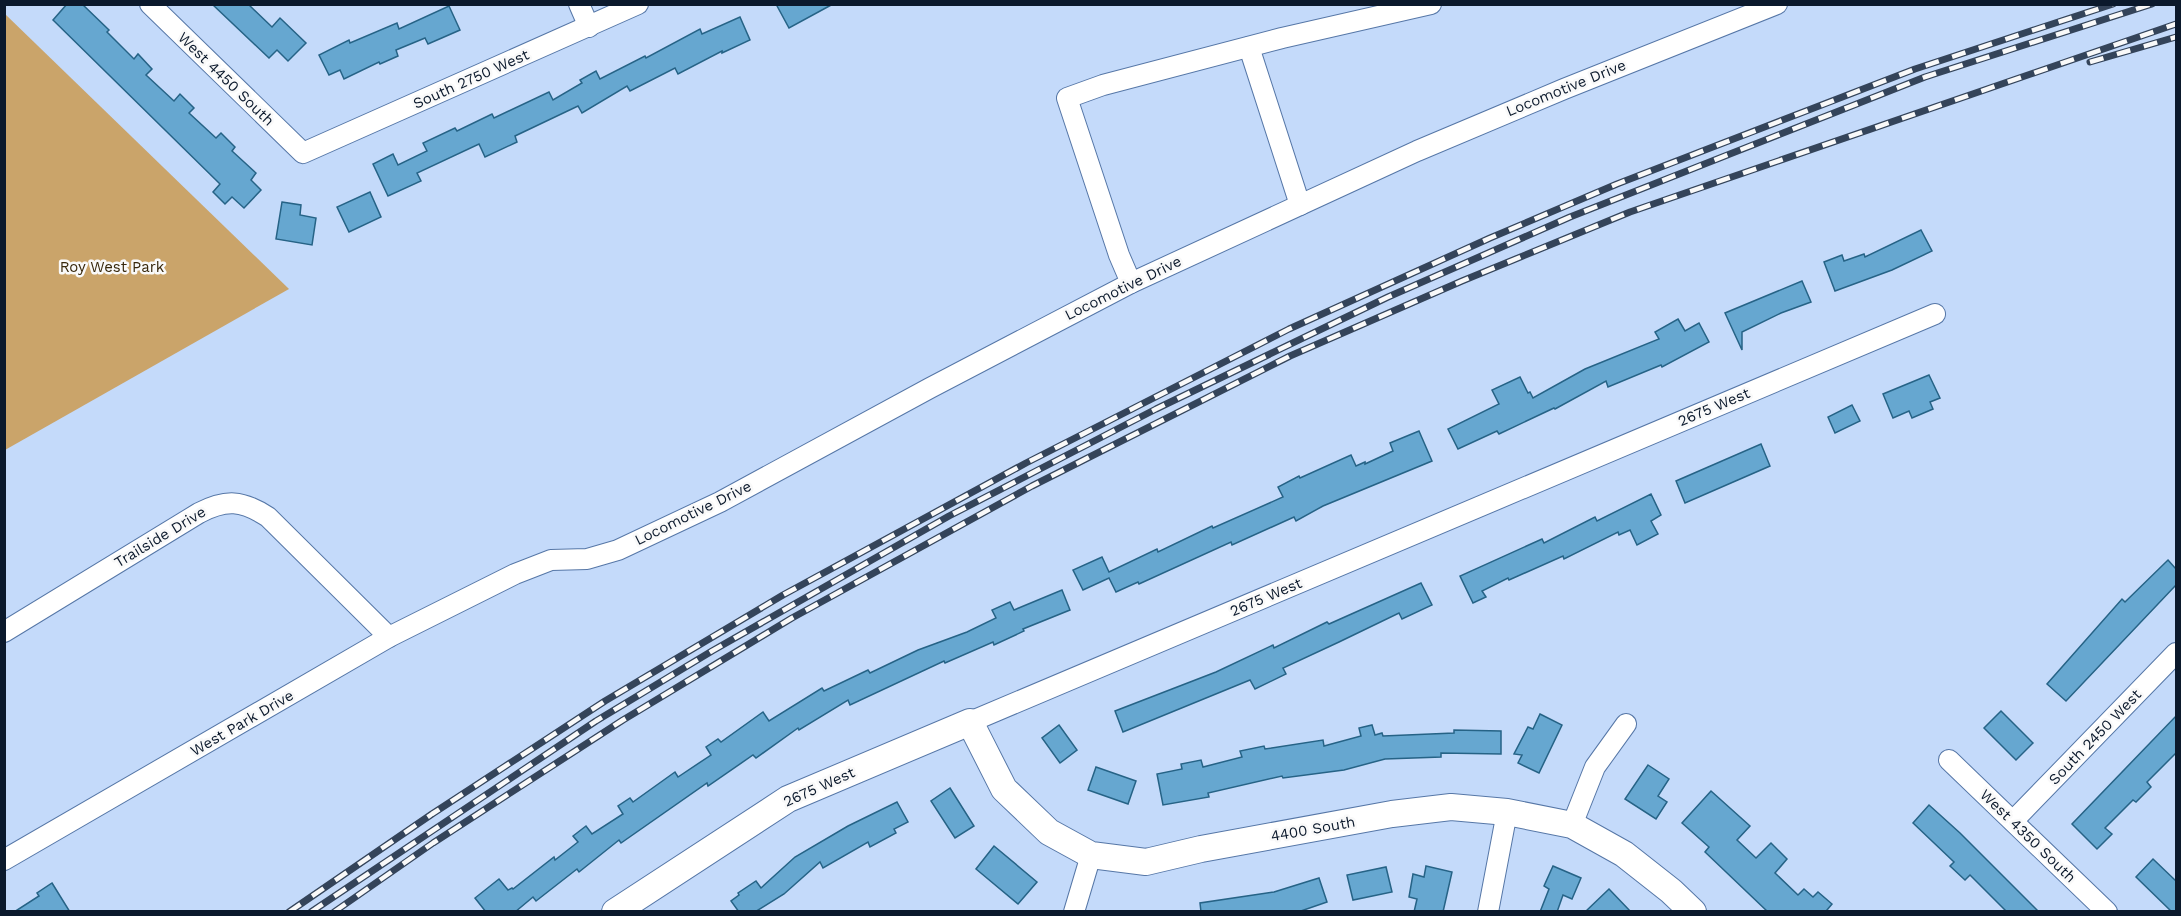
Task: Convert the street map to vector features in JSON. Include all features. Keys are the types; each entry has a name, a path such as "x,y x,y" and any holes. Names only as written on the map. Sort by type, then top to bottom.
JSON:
{"street":[{"name":"West 4450 South","path":"150,4 303,153"},
{"path":"579,4 589,27"},
{"name":"South 2750 West","path":"303,153 638,4"},
{"path":"1131,283 1119,255 1068,98 1103,85 1431,4"},
{"name":"Locomotive Drive","path":"482,590 542,562 586,560 603,555 720,502 930,388 1131,283 1417,151 1563,88 1778,4"},
{"path":"1250,47 1300,205"},
{"name":"2675 West","path":"615,912 788,799 1935,314"},
{"name":"Trailside Drive","path":"4,632 199,513 213,506 234,503 255,509 268,517 389,637"},
{"name":"West Park Drive","path":"4,860 389,637 482,590"},
{"name":"South 2450 West","path":"2013,821 2176,653"},
{"name":"4400 South","path":"970,722 1004,789 1049,832 1091,855 1146,862 1201,849 1392,814 1451,807 1507,812 1572,825 1624,854 1671,891 1693,912"},
{"path":"1572,825 1595,767 1626,724"},
{"name":"West 4350 South","path":"1949,760 2108,912"},
{"path":"1488,912 1507,812"},
{"path":"1074,912 1091,855"}],"green space":[{"name":"Roy West Park","path":"5,14 289,289 5,450"}],"building":[{"path":"67,4 82,4 134,59 138,54 152,69 146,75 174,101 180,94 194,108 189,113 216,138 221,133 235,147 232,151 256,173 251,180 261,190 244,208 232,197 225,204 213,192 220,184 53,20"},
{"path":"212,4 248,4 272,27 280,18 306,43 288,61 277,50 269,58"},
{"path":"776,4 833,4 789,28"},
{"path":"449,6 460,30 428,44 425,38 396,50 398,56 380,64 379,62 344,79 340,70 329,75 319,55 349,40 350,43 397,23 399,29"},
{"path":"740,17 750,40 722,53 722,51 678,74 675,68 630,91 627,86 582,113 578,106 515,136 517,142 485,157 479,144 417,173 421,181 388,196 373,164 393,154 398,165 427,151 423,143 455,128 457,131 492,114 494,118 549,92 553,100 582,83 580,80 596,71 600,79 700,29 702,34"},
{"path":"370,192 381,217 349,232 337,207"},
{"path":"282,202 301,205 300,215 316,218 312,245 276,239"},
{"path":"1921,230 1932,251 1892,270 1835,291 1824,262 1842,255 1844,261 1864,254 1865,257"},
{"path":"1802,281 1811,302 1781,313 1742,332 1742,350 1725,313"},
{"path":"1678,319 1685,331 1699,323 1709,342 1662,367 1661,365 1608,387 1606,381 1555,409 1458,449 1448,429 1499,404 1492,390 1520,377 1533,398 1585,369 1659,339 1655,332"},
{"path":"1929,375 1940,398 1930,402 1933,409 1912,418 1909,411 1893,418 1883,394"},
{"path":"1852,405 1860,421 1835,433 1828,417"},
{"path":"1419,431 1432,461 1323,506 1296,521 1294,517 1116,592 1109,578 1083,590 1073,570 1102,557 1109,572 1157,549 1158,552 1212,526 1213,528 1283,497 1278,487 1299,476 1300,478 1351,455 1356,466 1365,462 1365,464 1393,451 1390,443"},
{"path":"1761,444 1770,466 1685,503 1676,481"},
{"path":"1651,494 1661,515 1651,521 1658,534 1637,545 1630,530 1619,535 1618,532 1564,559 1563,556 1509,580 1508,578 1482,591 1486,597 1473,603 1460,576 1542,539 1544,543 1595,517 1597,521"},
{"path":"2168,560 2176,569 2176,585 2066,701 2047,684 2122,599 2125,602"},
{"path":"1421,583 1432,605 1402,619 1399,613 1283,668 1286,674 1255,689 1250,680 1123,732 1115,711 1216,672 1273,645 1274,648 1327,622 1329,624"},
{"path":"1062,590 1070,610 1023,629 1024,631 994,645 993,642 945,663 944,661 850,705 848,700 799,730 798,728 756,758 753,755 708,786 707,783 621,843 619,840 579,872 577,869 536,901 533,897 515,912 486,912 475,898 499,879 508,890 513,889 554,857 555,860 578,842 573,836 586,826 592,834 623,814 618,806 630,798 633,802 675,772 678,777 711,755 706,747 718,739 721,742 763,712 769,721 822,688 824,691 868,670 870,673 918,650 967,632 996,618 992,610 1010,602 1014,610"},
{"path":"2001,711 2033,743 2016,760 1984,728"},
{"path":"1540,714 1562,725 1539,773 1518,763 1522,755 1514,754 1528,727 1533,729"},
{"path":"2176,716 2176,753 2147,782 2151,787 2136,802 2133,800 2105,828 2112,834 2097,849 2072,824"},
{"path":"1059,725 1077,750 1060,763 1042,738"},
{"path":"1372,725 1375,735 1382,733 1383,736 1454,733 1454,730 1501,731 1501,754 1441,753 1441,757 1385,759 1344,770 1283,778 1282,776 1208,793 1209,797 1163,805 1157,774 1182,769 1181,764 1201,760 1203,767 1242,757 1240,751 1264,746 1265,749 1323,740 1324,746 1361,736 1359,728"},
{"path":"1648,765 1669,779 1658,796 1667,802 1656,819 1625,799"},
{"path":"1096,767 1136,781 1128,804 1088,790"},
{"path":"950,788 974,826 955,838 931,801"},
{"path":"1711,791 1750,826 1737,840 1756,858 1771,843 1787,859 1775,873 1798,895 1804,889 1813,897 1818,892 1832,904 1827,910 1829,912 1768,912 1705,852 1709,847 1682,823"},
{"path":"897,802 908,822 894,829 896,833 870,847 868,842 823,868 820,862 784,894 755,912 739,912 731,901 739,895 738,893 756,881 761,888 795,857 848,826"},
{"path":"1929,805 2039,912 2007,912 1970,875 1965,880 1950,866 1954,862 1913,823"},
{"path":"994,846 1037,882 1018,904 976,869"},
{"path":"2153,859 2176,881 2176,912 2172,912 2136,877"},
{"path":"1426,866 1452,872 1443,912 1414,912 1417,899 1409,897 1413,874 1424,877"},
{"path":"1553,866 1581,878 1572,899 1563,895 1557,912 1540,912 1549,889 1544,886"},
{"path":"1386,867 1392,892 1353,900 1347,875"},
{"path":"1319,878 1327,902 1298,912 1201,912 1200,903 1274,892"},
{"path":"52,883 70,912 14,912 39,896 37,893"},
{"path":"1609,889 1631,912 1585,912"}],"railway":[{"path":"289,912 432,814 605,701 783,595 1026,463 1289,329 1490,238 1617,184 1915,69 2113,4"},
{"path":"311,912 596,721 712,651 949,516 1156,409 1388,297 1570,217 1925,77 2152,4"},
{"path":"334,912 433,843 623,720 792,618 1032,486 1290,356 1462,281 1630,212 2176,24"},
{"path":"2090,62 2176,37"}]}
